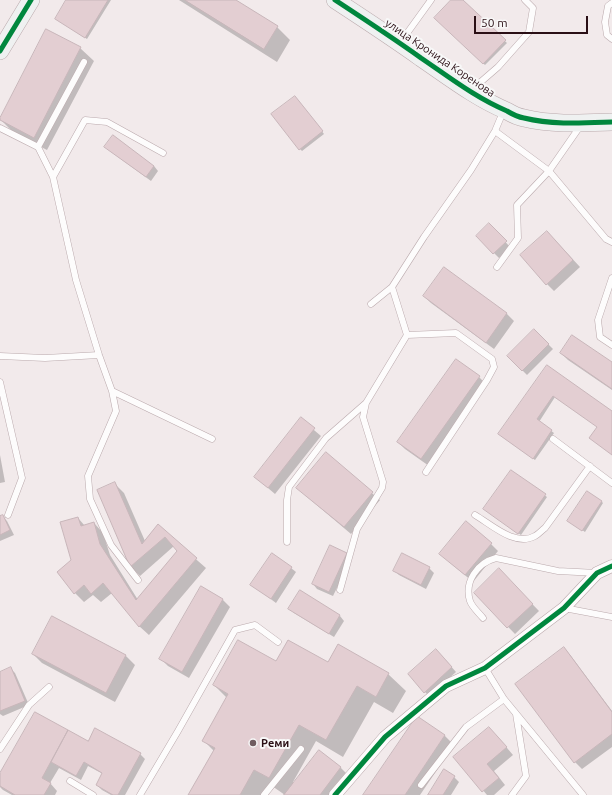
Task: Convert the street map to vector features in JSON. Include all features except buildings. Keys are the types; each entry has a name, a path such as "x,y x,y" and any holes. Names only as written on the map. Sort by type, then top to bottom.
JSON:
{"street":[{"path":"0,51 31,0"},
{"name":"улица Кронида Коренова","path":"335,0 488,103 523,118 547,122 612,122"},
{"path":"335,795 385,737 446,686 485,668 564,608 597,573 612,566"}],"lane":[{"path":"400,43 431,0"},
{"path":"474,94 476,86 498,67 529,32 533,8 525,0"},
{"path":"612,3 608,6 605,22 607,35 612,39"},
{"path":"38,147 84,62"},
{"path":"371,304 392,288 424,237 471,170 495,131 504,110"},
{"path":"53,177 84,120 107,122 162,153"},
{"path":"497,267 518,238 517,205 549,171 582,123"},
{"path":"0,128 38,147 53,177 76,280 99,355 112,391 116,411 88,476 90,499 110,544 138,580"},
{"path":"495,131 549,171 606,239 612,242"},
{"path":"612,278 598,320 600,337 612,345"},
{"path":"340,590 357,529 382,488 383,482 362,417 366,403 407,335 392,288"},
{"path":"407,335 456,333 492,359 494,367 488,380 426,472"},
{"path":"0,356 45,358 99,355"},
{"path":"0,382 22,478 8,515"},
{"path":"112,391 212,439"},
{"path":"287,542 287,500 289,487 326,438 366,403"},
{"path":"553,439 612,483"},
{"path":"475,515 510,537 524,539 536,536 545,528 590,466"},
{"path":"483,618 470,602 468,587 472,576 488,560 496,558 558,571 597,573"},
{"path":"564,608 612,617"},
{"path":"140,795 235,630 255,625 278,642"},
{"path":"485,668 504,699 583,795"},
{"path":"0,749 29,705 49,687"},
{"path":"421,785 466,727 504,699"},
{"path":"512,795 526,776 516,714"},
{"path":"264,795 301,749"},
{"path":"70,781 93,795"}],"cycle path":[{"path":"0,51 31,0"},
{"path":"335,0 463,87 484,100 515,115 522,118 557,123 612,122"},
{"path":"335,795 385,737 446,686 485,668 564,608 597,573 612,566"}],"place":[{"name":"Реми","path":"253,743"}]}
